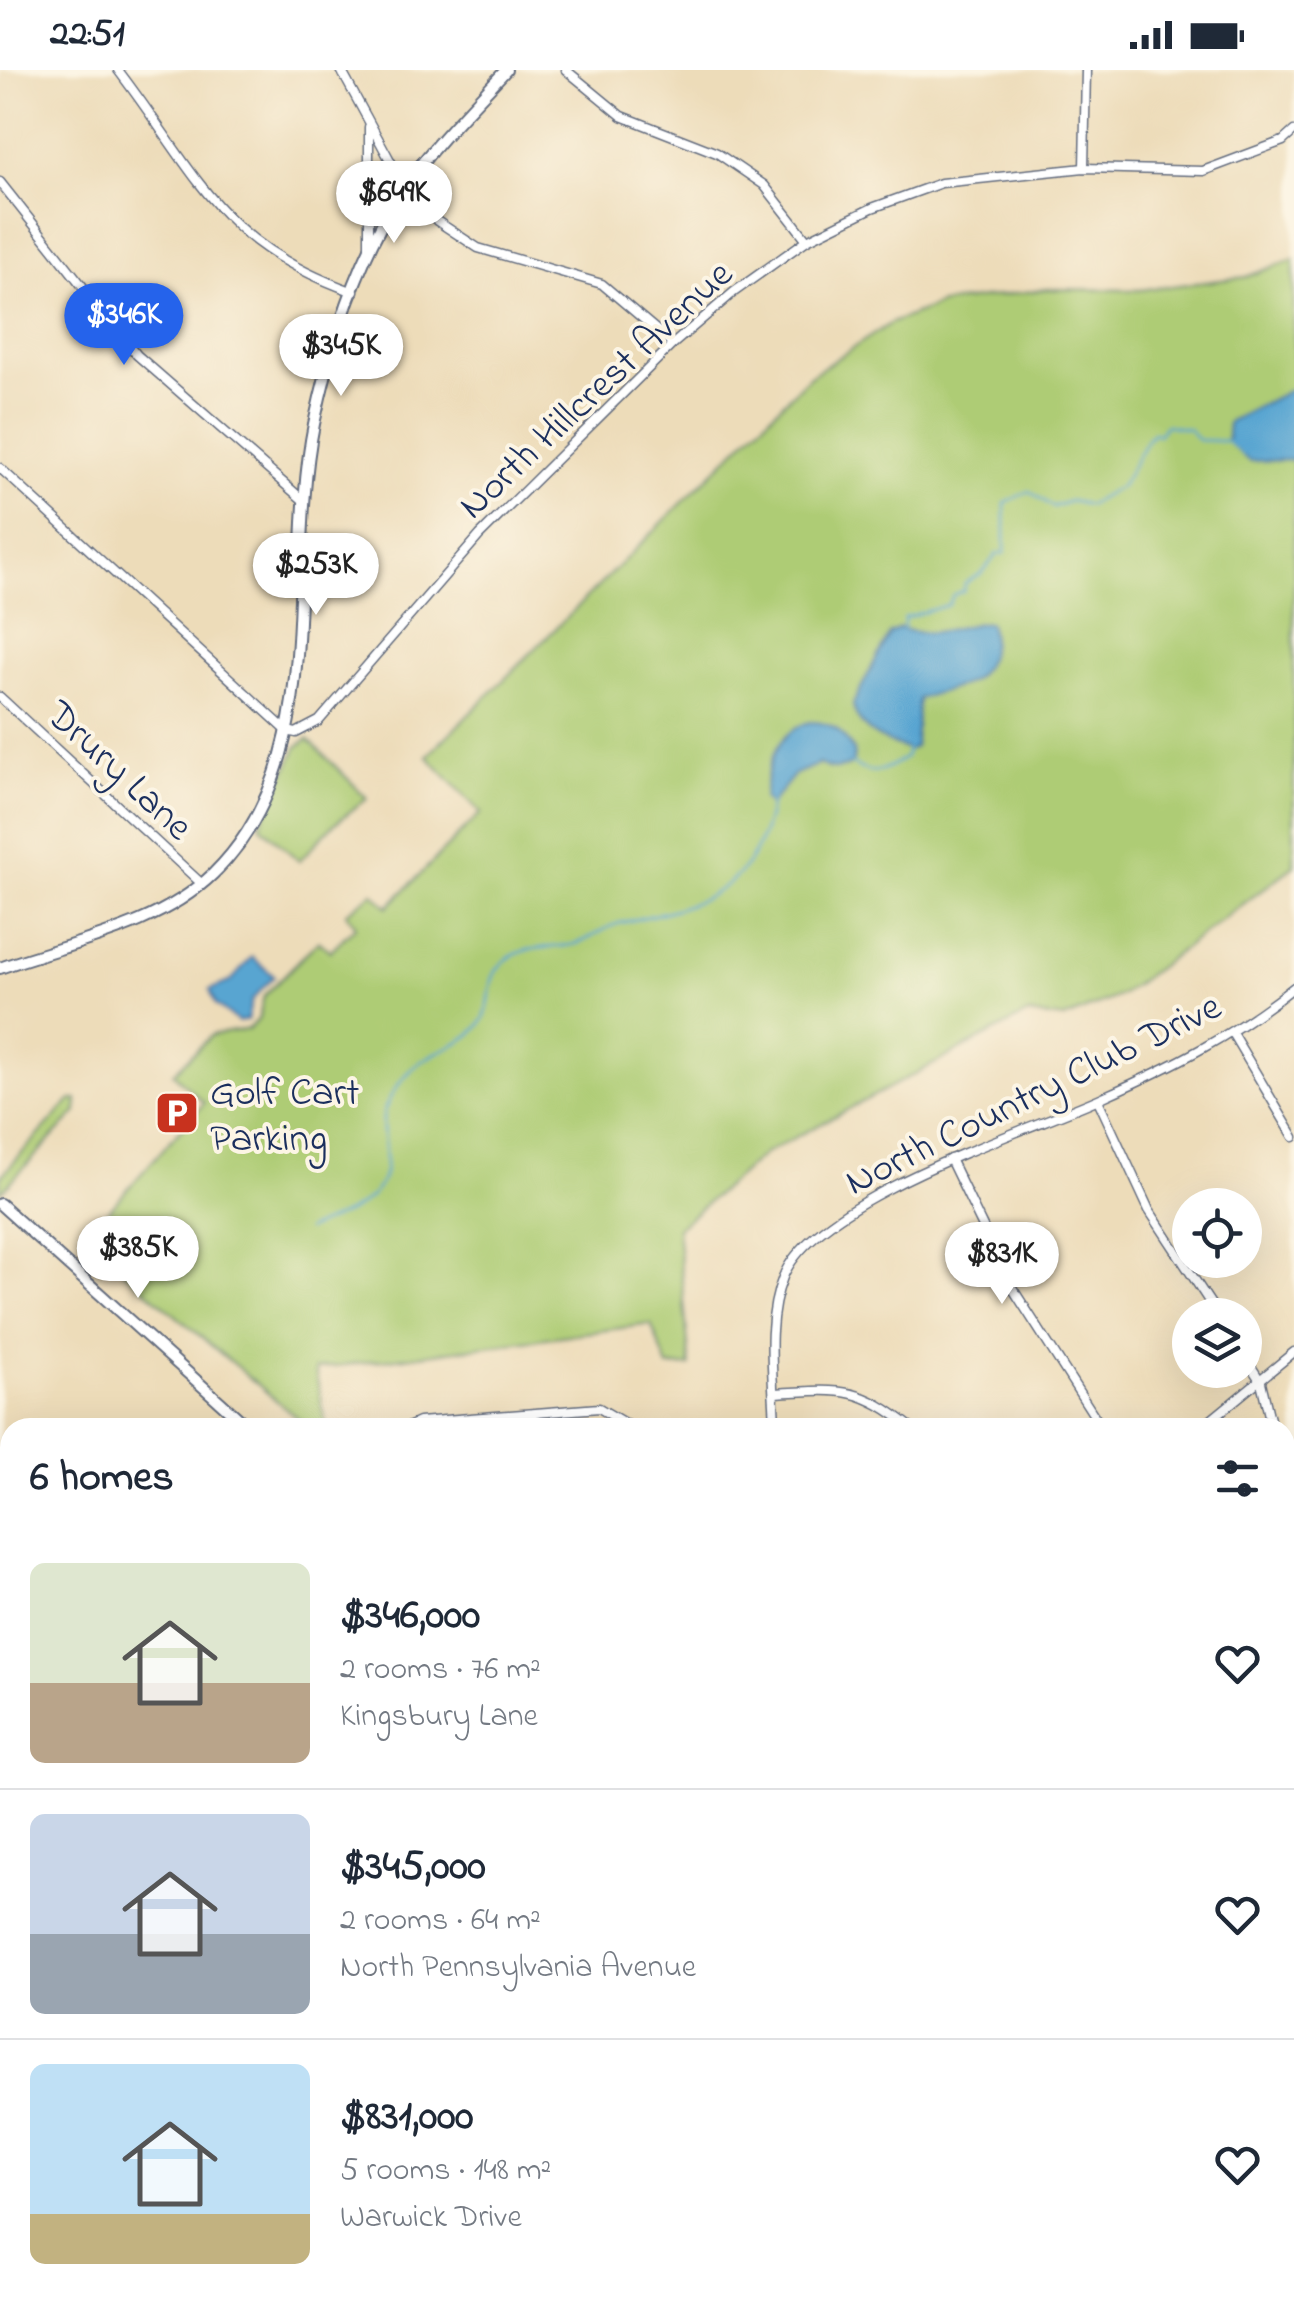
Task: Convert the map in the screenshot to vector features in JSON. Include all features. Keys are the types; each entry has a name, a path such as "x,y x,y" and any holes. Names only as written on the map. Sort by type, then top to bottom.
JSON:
{"street":[{"path":"118,70 205,193 248,238 298,270 354,292"},
{"path":"342,70 406,186 456,235 494,254 602,284 674,344"},
{"path":"0,968 143,921 202,884 232,853 258,812 276,774 287,731 303,500 314,421 354,292 370,250 406,186 506,70"},
{"path":"566,70 622,116 717,153 764,185 807,240"},
{"path":"1084,168 1086,70"},
{"path":"369,123 370,250"},
{"name":"North Hillcrest Avenue","path":"287,731 296,734 312,728 480,535 674,344 734,292 807,240 872,208 941,184 1084,168 1202,171 1283,141 1294,131"},
{"path":"0,182 138,355 303,500"},
{"path":"0,468 287,731"},
{"name":"Drury Lane","path":"0,698 202,884"},
{"name":"North Country Club Drive","path":"775,1418 772,1312 784,1273 803,1245 843,1216 950,1159 1098,1100 1232,1033 1294,987"},
{"path":"1232,1033 1294,1136"},
{"path":"1098,1100 1150,1210 1207,1298"},
{"path":"950,1159 1013,1288 1096,1418"},
{"path":"0,1204 238,1418"},
{"path":"1262,1381 1294,1352"},
{"path":"1262,1386 1270,1418"},
{"path":"1215,1418 1253,1388"},
{"path":"775,1393 841,1390 878,1400 900,1418"},
{"path":"496,1418 600,1408 616,1418"}],"green space":[{"path":"1294,259 1294,866 1121,995 1064,1019 1028,1014 764,1154 677,1228 690,1366 668,1367 651,1324 315,1369 324,1418 297,1418 84,1238 204,1103 173,1073 212,1035 248,1029 258,1020 264,996 318,941 330,951 356,926 346,913 373,893 388,907 481,813 427,756 810,376 891,323 941,304 1046,289 1139,290 1246,277"},
{"path":"308,739 367,798 332,826 299,861 260,825 298,746"},
{"path":"71,1100 77,1100 77,1112 0,1193 0,1177"}],"water":[{"path":"1294,388 1294,460 1249,461 1227,441 1228,422"},
{"path":"988,622 991,645 978,675 960,686 918,699 915,747 909,750 891,743 860,721 853,704 889,634 900,628 922,633"},
{"path":"810,722 836,730 854,752 853,761 832,769 819,764 795,774 770,805 764,799 775,753 788,734"},
{"path":"252,957 274,976 252,1000 247,1020 238,1022 216,1005 210,990 231,981"}],"waterway":[{"path":"904,628 904,618 948,605 953,595 964,590 965,583 982,573 997,554 1005,553 1005,503 1029,491 1053,507 1070,501 1089,505 1121,486 1148,438 1154,432 1158,435 1166,425 1189,429 1198,440 1227,441 1244,455"},
{"path":"851,763 878,771 905,758 908,748"},
{"path":"307,1230 351,1210 380,1185 385,1168 383,1120 389,1099 413,1068 476,1030 486,1014 494,974 506,960 529,950 578,943 614,925 675,909 720,890 752,856 771,801"}],"place":[{"name":"Golf Cart Parking","path":"177,1113"}]}
